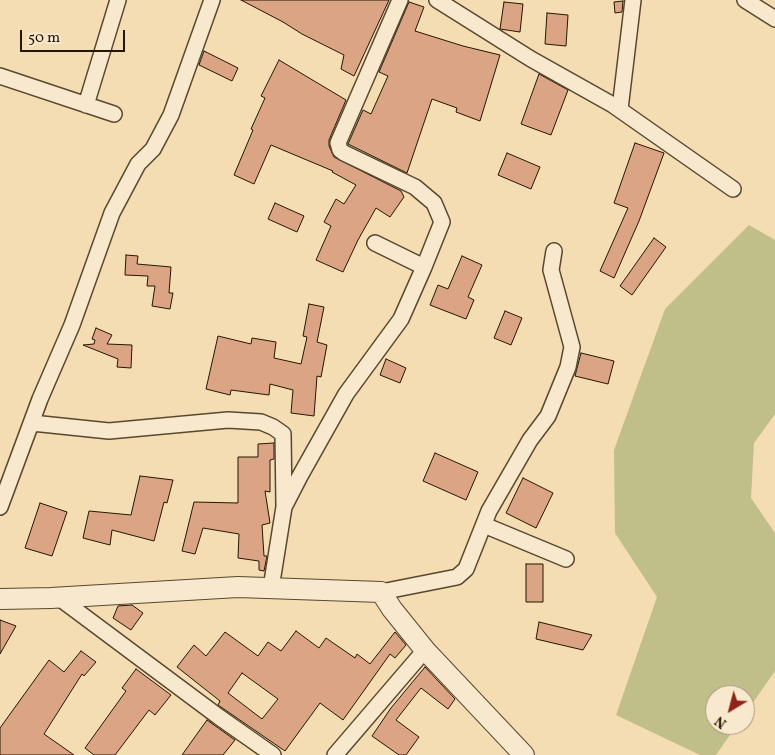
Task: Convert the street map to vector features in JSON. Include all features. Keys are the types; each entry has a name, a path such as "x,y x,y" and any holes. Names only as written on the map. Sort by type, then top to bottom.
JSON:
{"street":[{"path":"86,105 118,0"},
{"path":"0,508 40,399 65,343 112,213 138,164 153,149 171,115 212,0"},
{"path":"284,507 346,394 401,319 442,222 434,203 415,187 340,150 338,143 400,0"},
{"path":"437,0 459,6 531,59 620,109 733,189"},
{"path":"620,109 633,0"},
{"path":"745,0 775,19"},
{"path":"0,76 114,114"},
{"path":"375,243 424,267"},
{"path":"0,599 238,587 380,592 457,577 466,569 489,511 530,440 548,416 568,367 572,347 551,270 554,251"},
{"path":"32,423 109,431 228,420 261,422 273,427 283,434 284,507 271,588"},
{"path":"484,525 566,559"},
{"path":"380,592 425,650 524,755"},
{"path":"58,597 273,755"},
{"path":"335,755 425,650"}],"shaded area":[{"path":"749,225 775,240 775,414 754,443 751,498 775,533 775,671 755,700 755,685 705,685 705,735 730,735 716,755 700,755 616,715 657,597 615,533 614,450 665,309"}],"building":[{"path":"241,0 389,0 354,76 341,69 344,55"},
{"path":"623,1 622,12 615,13 614,2"},
{"path":"409,2 424,7 415,31 500,55 480,121 456,112 457,108 432,99 407,173 348,144 363,110 371,114 388,76 379,72"},
{"path":"504,2 523,4 520,32 500,29"},
{"path":"547,13 568,15 566,46 545,44"},
{"path":"204,51 238,68 232,81 199,65"},
{"path":"279,60 346,100 329,140 329,146 334,157 401,191 404,197 390,217 376,208 343,272 316,260 331,226 324,222 336,199 344,204 356,185 333,171 271,145 254,184 234,175 265,98 261,96"},
{"path":"539,74 568,90 551,135 521,124"},
{"path":"635,143 664,153 639,221 614,278 600,271 628,208 614,203"},
{"path":"507,153 540,167 531,189 498,175"},
{"path":"275,203 304,216 297,232 268,219"},
{"path":"654,238 666,247 632,295 620,286"},
{"path":"126,255 138,256 137,264 171,267 169,293 173,293 170,309 152,306 155,286 147,286 148,276 125,275"},
{"path":"462,256 482,265 468,297 474,300 466,319 430,305 438,285 448,289"},
{"path":"309,304 324,307 317,342 327,345 321,377 317,376 314,416 291,413 293,390 270,384 269,395 231,390 230,395 206,389 218,336 251,344 252,338 276,342 274,358 301,364 307,337 303,336"},
{"path":"505,311 522,318 511,345 494,338"},
{"path":"96,328 112,335 107,344 132,345 131,368 117,367 118,359 83,345 94,344 95,340 92,339"},
{"path":"581,353 614,361 608,384 575,376"},
{"path":"386,359 406,368 400,383 380,375"},
{"path":"274,443 274,459 270,460 270,492 265,491 270,523 262,525 264,556 267,556 264,571 259,570 259,561 238,558 239,534 203,528 195,554 182,551 194,502 238,503 238,457 258,457 258,444"},
{"path":"435,453 478,472 466,500 423,481"},
{"path":"140,476 173,480 167,503 164,502 154,541 112,530 110,545 83,538 89,511 131,515"},
{"path":"523,478 553,493 536,528 506,513"},
{"path":"40,503 67,512 52,556 25,548"},
{"path":"526,564 543,564 543,602 526,602"},
{"path":"132,605 143,613 131,630 113,618 118,606"},
{"path":"0,620 16,626 0,654"},
{"path":"539,622 592,635 583,650 536,639"},
{"path":"296,631 319,648 326,638 355,658 357,654 370,664 395,632 406,645 395,658 390,654 343,720 320,703 285,751 218,705 220,701 177,667 194,645 206,656 225,632 258,656 268,642 281,651","holes":["242,673 278,699 262,719 228,693"]},
{"path":"81,651 96,662 84,676 82,674 44,734 74,755 0,755 0,728 49,660 64,672"},
{"path":"425,667 455,699 448,709 421,688 396,720 419,737 406,755 399,755 372,736 391,708"},
{"path":"136,669 171,695 155,715 149,710 115,755 94,755 85,748 126,691 122,688"},
{"path":"207,720 235,740 223,755 182,755"}]}
